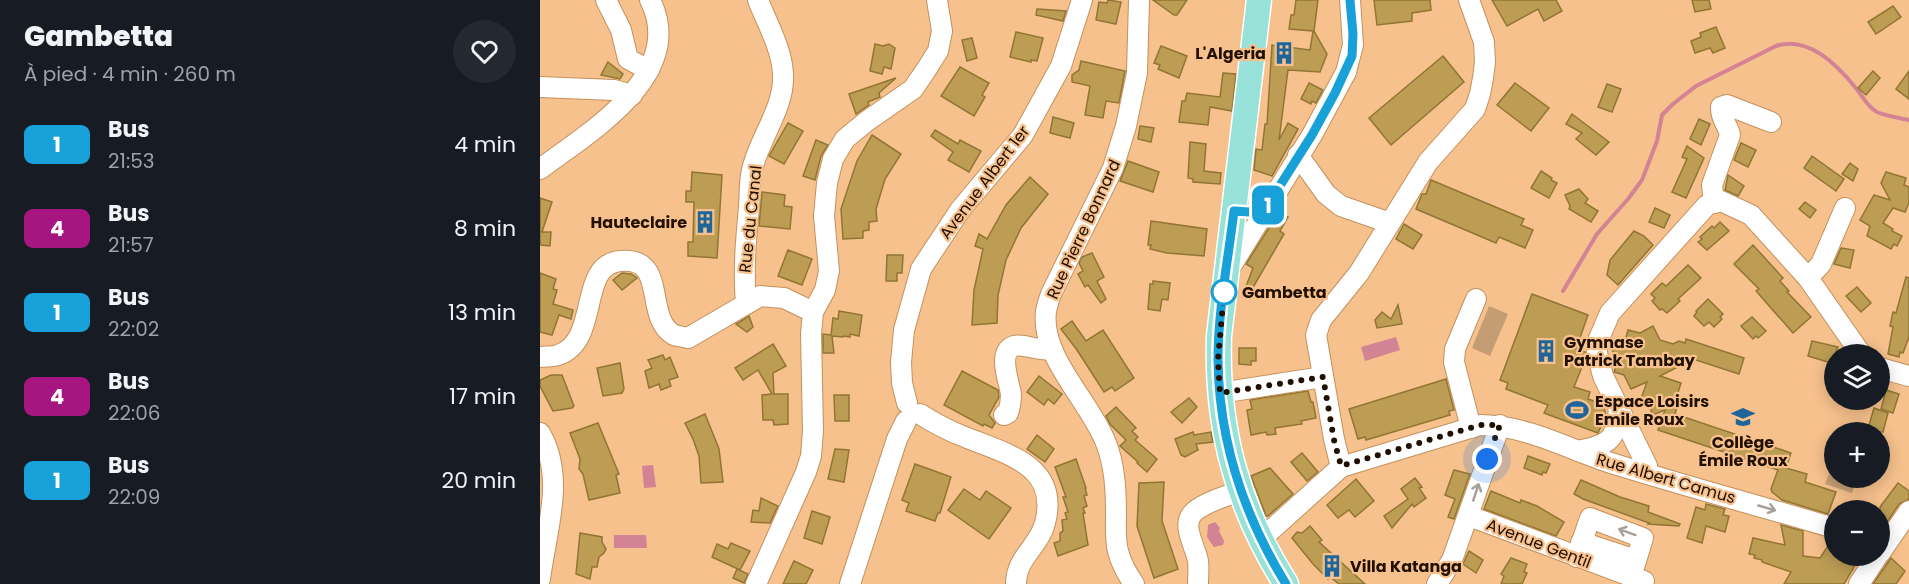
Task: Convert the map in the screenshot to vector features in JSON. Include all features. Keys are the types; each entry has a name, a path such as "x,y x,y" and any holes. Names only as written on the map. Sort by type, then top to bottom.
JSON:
{"main road":[{"path":"1259,0 1220,336 1220,393 1227,444 1239,491 1260,540 1286,584"}],"street":[{"path":"606,0 621,30 628,59 649,70"},
{"path":"540,170 594,131 632,95 649,70 657,51 660,34 650,0"},
{"name":"Rue du Canal","path":"746,304 746,244 752,171 762,139 783,93 784,73 758,0"},
{"path":"756,584 811,456 813,431 811,334 813,312 825,290 830,271 824,216 826,183 833,159 845,139 867,120 913,89 927,70 938,51 942,31 937,0"},
{"name":"Avenue Albert 1er","path":"911,413 902,383 901,362 904,330 921,269 960,210 1023,135 1061,66 1082,0"},
{"name":"Rue Pierre Bonnard","path":"1134,584 1118,553 1116,493 1107,445 1098,423 1052,349 1046,330 1046,311 1051,294 1113,168 1126,126 1137,73 1139,0"},
{"path":"1227,273 1335,93 1352,56 1350,0"},
{"path":"1341,466 1334,440 1316,335 1321,320 1359,273 1428,162 1474,110 1480,94 1485,62 1484,42 1469,0"},
{"path":"540,87 614,90 632,95"},
{"path":"1714,203 1712,185 1730,135 1720,114 1720,107 1726,105 1771,122"},
{"path":"1298,155 1326,194 1341,206 1390,223"},
{"path":"1612,463 1605,454 1618,436 1619,407 1599,364 1597,343 1603,327 1618,303 1707,205 1721,201 1751,215 1808,278 1853,344"},
{"path":"1234,211 1249,212 1267,206"},
{"path":"1808,278 1821,264 1845,208"},
{"path":"540,357 558,355 573,347 583,331 595,280 607,266 619,261 632,261 643,265 649,274 662,323 674,334 688,338 760,296 784,298 813,312"},
{"path":"1471,428 1454,362 1455,349 1476,299"},
{"path":"1004,415 1008,413 1011,396 1005,359 1007,351 1014,346 1023,345 1043,351 1052,349"},
{"path":"1890,371 1909,376"},
{"path":"1220,393 1323,377"},
{"path":"850,584 897,439 911,413 1015,458 1029,465 1038,475 1044,486 1045,524 1040,537 1017,571 1016,584"},
{"path":"1260,540 1341,466 1480,425 1500,425 1452,560 1437,584"},
{"name":"Rue Albert Camus","path":"1500,425 1518,429 1612,463 1824,525"},
{"path":"540,433 554,478 552,510 540,579"},
{"path":"1576,451 1618,436"},
{"path":"1618,436 1647,466 1646,473"},
{"path":"1198,584 1197,558 1188,533 1192,514 1199,507 1239,491"},
{"path":"1890,537 1909,512"},
{"name":"Avenue Gentil","path":"1469,516 1579,550 1637,573 1644,538 1590,518 1579,550"},
{"path":"1859,584 1870,566"}],"shaded area":[{"path":"1489,306 1508,314 1490,356 1472,348"},
{"path":"1396,337 1400,350 1365,361 1361,347"},
{"path":"653,465 656,487 644,488 642,466"},
{"path":"1837,488 1854,488 1852,493"},
{"path":"1215,522 1220,528 1219,531 1224,541 1223,545 1214,547 1207,537 1208,525"},
{"path":"614,535 646,535 647,548 614,548"}],"building":[{"path":"1108,0 1121,2 1116,24 1096,20 1099,2 1107,3"},
{"path":"1153,0 1187,0 1177,15 1174,15"},
{"path":"1296,0 1318,0 1314,31 1327,54 1320,72 1288,70 1279,140 1288,123 1298,129 1272,176 1254,170 1256,149 1262,150 1265,124 1267,124 1272,45 1310,50 1313,31 1289,29"},
{"path":"1374,0 1430,0 1431,10 1412,13 1412,21 1377,25"},
{"path":"1492,0 1556,0 1562,11 1544,21 1538,9 1507,26"},
{"path":"1692,0 1709,0 1711,9 1695,12"},
{"path":"1893,6 1901,17 1876,34 1868,22"},
{"path":"1037,9 1066,11 1063,21 1036,15"},
{"path":"1716,27 1725,48 1713,53 1710,48 1695,53 1691,41 1701,37 1700,33"},
{"path":"1016,32 1043,38 1037,61 1031,60 1031,62 1010,57"},
{"path":"972,38 977,58 967,61 962,40"},
{"path":"875,44 883,46 889,44 895,48 891,69 884,67 882,74 870,71"},
{"path":"1161,46 1187,56 1179,78 1158,69 1160,65 1154,63"},
{"path":"1443,56 1464,82 1391,145 1369,118"},
{"path":"1081,61 1125,71 1119,103 1106,101 1103,118 1085,115 1090,86 1072,82 1072,75 1079,70"},
{"path":"608,62 623,74 620,79 601,75"},
{"path":"960,67 989,83 982,95 985,97 974,116 941,96"},
{"path":"1873,71 1880,78 1866,95 1858,88"},
{"path":"1909,71 1909,99 1896,89"},
{"path":"1223,73 1236,74 1232,111 1210,107 1208,125 1179,122 1182,101 1185,101 1187,93 1220,97"},
{"path":"896,78 879,93 880,97 868,102 869,105 856,114 849,94"},
{"path":"1309,83 1323,90 1316,103 1312,101 1311,104 1301,99"},
{"path":"1515,83 1549,108 1531,131 1497,105"},
{"path":"1607,84 1621,89 1612,112 1598,107"},
{"path":"1572,114 1609,142 1596,155 1576,139 1582,133 1566,124"},
{"path":"1053,117 1074,123 1070,138 1050,133"},
{"path":"1699,119 1710,124 1701,145 1690,139"},
{"path":"788,123 803,131 784,164 769,156"},
{"path":"1140,126 1154,128 1151,142 1138,139"},
{"path":"935,130 958,144 960,140 981,151 969,172 948,160 953,152 931,136"},
{"path":"872,135 901,154 885,179 876,209 877,221 869,222 869,230 863,231 863,238 843,239 841,209 857,161"},
{"path":"816,140 828,145 821,156 815,180 803,176"},
{"path":"1190,142 1206,144 1204,171 1221,173 1220,184 1193,182 1193,179 1188,178"},
{"path":"1741,143 1756,150 1748,167 1734,160"},
{"path":"1687,146 1704,158 1686,198 1672,192 1687,159 1682,157"},
{"path":"1812,156 1844,179 1836,191 1804,168"},
{"path":"1128,161 1159,172 1153,192 1120,181"},
{"path":"1850,163 1858,169 1853,181 1842,174"},
{"path":"1541,171 1557,183 1549,198 1531,188"},
{"name":"Hauteclaire","path":"692,172 722,175 717,258 688,256 688,242 693,242 694,202 686,202 686,191 691,191"},
{"path":"1886,172 1906,178 1904,185 1909,187 1909,203 1905,212 1893,208 1883,223 1902,236 1897,246 1894,244 1891,249 1867,236 1870,226 1860,220 1874,195 1890,200 1881,183"},
{"path":"1728,175 1744,186 1738,196 1725,190"},
{"path":"1030,177 1048,194 1021,228 1006,260 998,295 997,323 972,325 974,290 983,249 975,246 979,234 987,239 1006,205"},
{"path":"1431,180 1524,219 1521,225 1533,230 1525,248 1499,237 1496,243 1416,209 1422,194 1426,194"},
{"path":"1579,189 1588,199 1585,203 1598,211 1591,222 1569,209 1565,195"},
{"path":"762,192 785,195 784,206 792,207 790,229 759,226"},
{"path":"540,198 552,202 542,232 551,232 550,246 540,245"},
{"path":"1805,202 1816,210 1810,218 1799,209"},
{"path":"1655,208 1670,215 1664,228 1649,222"},
{"path":"1279,212 1288,217 1280,231 1284,234 1248,296 1243,294 1253,268 1246,264"},
{"path":"1151,221 1207,229 1204,256 1150,249 1151,245 1148,245"},
{"path":"1720,222 1729,231 1707,250 1698,242 1702,239 1700,237"},
{"path":"1404,224 1422,235 1413,249 1396,239"},
{"path":"1634,231 1644,236 1653,245 1618,285 1607,275 1610,260"},
{"path":"1753,245 1783,278 1780,281 1789,291 1787,292 1811,317 1793,333 1756,291 1759,289 1734,264"},
{"path":"1841,248 1854,250 1850,268 1834,264"},
{"path":"788,250 812,259 802,285 778,276"},
{"path":"1092,253 1104,277 1097,281 1106,299 1101,303 1088,285 1085,287 1078,274 1083,271 1079,263 1082,257"},
{"path":"887,255 903,255 902,273 897,273 897,281 886,281"},
{"path":"1688,265 1701,278 1678,299 1680,301 1667,313 1660,310 1652,301 1655,298 1651,294 1662,283 1666,286"},
{"path":"540,273 556,279 553,289 557,290 553,304 573,310 571,319 559,315 552,335 540,332"},
{"path":"622,273 631,274 637,278 622,290 613,280"},
{"path":"1906,277 1909,278 1909,337 1899,357 1890,355 1893,327 1890,326 1893,312 1896,313"},
{"path":"1153,281 1170,283 1168,300 1162,299 1160,311 1148,309 1150,284 1153,284"},
{"path":"1857,287 1871,303 1861,312 1846,296"},
{"name":"Gymnase Patrick Tambay","path":"1532,294 1588,315 1576,349 1585,352 1586,357 1574,387 1590,392 1588,399 1603,404 1606,415 1598,433 1544,413 1548,405 1506,389 1508,383 1500,380"},
{"path":"1708,299 1723,314 1720,317 1722,319 1714,327 1709,322 1704,326 1694,316"},
{"path":"1398,305 1402,324 1377,328 1375,320 1382,312 1391,319"},
{"path":"839,311 862,315 859,336 850,334 850,337 832,336 834,353 823,353 823,334 831,335 833,318 838,319"},
{"path":"749,316 753,327 747,332 736,324"},
{"path":"1752,317 1766,331 1753,339 1741,326"},
{"path":"1072,321 1086,341 1103,330 1134,378 1115,391 1112,387 1104,392 1061,329"},
{"path":"1653,326 1660,340 1673,344 1679,341 1685,343 1686,339 1744,358 1739,374 1693,359 1660,376 1681,383 1676,399 1678,404 1675,414 1791,453 1786,468 1807,474 1805,482 1836,492 1833,500 1824,500 1824,513 1782,500 1772,492 1778,470 1658,430 1665,410 1653,415 1650,408 1639,404 1647,382 1631,389 1624,375 1614,372 1618,361 1611,348 1625,341 1628,330 1640,333"},
{"path":"1812,341 1825,344 1824,361 1808,356"},
{"path":"773,344 786,366 773,373 774,394 788,394 788,424 774,425 773,420 763,420 762,395 772,394 758,370 743,380 735,368"},
{"path":"1239,348 1256,348 1256,361 1251,361 1251,365 1239,364"},
{"path":"663,355 665,360 670,357 678,377 669,380 671,386 661,390 659,384 649,388 645,371 652,368 648,360"},
{"path":"620,363 624,389 622,393 603,396 597,368"},
{"path":"962,371 998,390 999,397 989,415 995,423 992,428 984,424 983,426 944,405"},
{"path":"551,375 562,375 574,406 572,408 553,411 540,386 540,380"},
{"path":"1039,376 1062,394 1054,404 1048,399 1044,405 1027,392"},
{"path":"1446,379 1454,410 1449,411 1450,415 1366,440 1365,437 1358,439 1349,409"},
{"path":"1308,391 1316,418 1301,421 1302,424 1275,428 1276,434 1267,435 1266,432 1251,435 1247,410 1252,409 1250,400"},
{"path":"1890,391 1899,394 1893,413 1884,410 1890,410"},
{"path":"834,395 849,395 849,421 835,421"},
{"path":"1189,398 1197,407 1182,423 1171,412"},
{"path":"1116,407 1136,428 1132,431 1138,437 1135,440 1157,459 1147,472 1120,446 1126,440 1110,424 1106,416"},
{"path":"1873,410 1888,413 1886,422 1870,422"},
{"path":"705,414 719,449 723,482 701,483 699,456 685,423"},
{"path":"598,423 619,474 616,475 620,493 589,500 583,474 579,469 580,459 570,433"},
{"path":"1193,432 1194,435 1211,432 1213,442 1196,444 1198,450 1185,457 1181,455 1175,439"},
{"path":"1037,435 1054,449 1045,462 1027,449"},
{"path":"835,449 849,450 844,482 828,479"},
{"path":"1302,453 1318,472 1307,481 1291,462"},
{"path":"1528,456 1550,464 1546,473 1543,472 1542,475 1524,468"},
{"path":"1076,459 1087,495 1084,496 1087,506 1083,508 1085,513 1083,513 1088,545 1058,556 1054,543 1060,541 1060,533 1063,531 1062,520 1067,519 1065,513 1068,512 1063,497 1066,497 1055,467"},
{"path":"915,464 951,477 940,513 935,521 906,511 909,503 902,500"},
{"path":"1270,468 1293,494 1266,516 1251,476"},
{"path":"1454,470 1470,474 1454,519 1448,517 1455,499 1445,495"},
{"path":"1415,478 1426,498 1414,507 1412,504 1392,528 1384,516 1408,499 1401,489"},
{"path":"1356,479 1374,501 1355,517 1349,510 1338,518 1327,505"},
{"path":"1581,480 1620,497 1649,506 1648,512 1680,524 1679,526 1648,524 1583,499 1574,494"},
{"path":"1164,482 1162,521 1178,569 1154,578 1137,526 1139,483"},
{"path":"1898,483 1909,491 1909,499 1899,504 1890,518 1890,500 1885,500"},
{"path":"964,489 980,500 986,491 1011,508 989,539 948,510"},
{"path":"1491,491 1520,503 1521,500 1537,506 1564,522 1556,536 1484,509"},
{"path":"761,498 778,506 770,523 751,522 753,510 759,511"},
{"path":"1706,504 1725,509 1723,515 1729,516 1725,532 1706,526 1702,543 1687,538 1696,507 1705,510"},
{"path":"812,511 830,517 822,544 804,538"},
{"path":"1781,525 1803,531 1803,556 1820,558 1824,552 1824,566 1855,566 1844,584 1784,584 1791,572 1762,562 1754,558 1755,555 1749,554 1753,538 1785,545"},
{"path":"1310,526 1322,540 1319,542 1365,584 1339,584 1330,577 1328,579 1313,564 1292,538 1297,532 1302,533"},
{"path":"580,533 602,537 606,549 599,557 597,567 592,567 590,579 576,574"},
{"path":"731,543 750,551 740,570 712,557 717,544 728,549"},
{"path":"1469,551 1483,560 1476,573 1463,564"},
{"path":"1511,558 1527,564 1524,572 1527,573 1522,584 1501,584 1504,576 1501,574"},
{"path":"1890,559 1905,571 1896,584 1873,584 1885,566 1890,566"},
{"path":"794,561 813,570 806,584 783,584"},
{"path":"737,569 748,574 744,583 733,578"}],"waterway":[{"path":"1563,291 1597,234 1642,180 1657,141 1662,115 1696,86 1776,46 1799,45 1821,54 1840,70 1873,110 1884,115 1909,120"}],"bus line":[{"name":"1","path":"1286,584 1251,520 1239,491 1227,444 1218,360 1222,314 1234,211 1249,212 1267,206 1312,135 1346,72 1352,56 1350,0"}],"place":[{"name":"L'Algeria","path":"1284,53"},
{"name":"Hauteclaire","path":"705,222"},
{"name":"Gambetta","path":"1224,292"},
{"name":"Gymnase Patrick Tambay","path":"1546,351"},
{"name":"Espace Loisirs Emile Roux","path":"1577,410"},
{"name":"Collège Émile Roux","path":"1743,417"},
{"name":"Villa Katanga","path":"1332,566"}],"route":[{"path":"1224,292 1218,360 1220,393 1323,377 1341,466 1480,425 1500,425 1487,459"}]}
